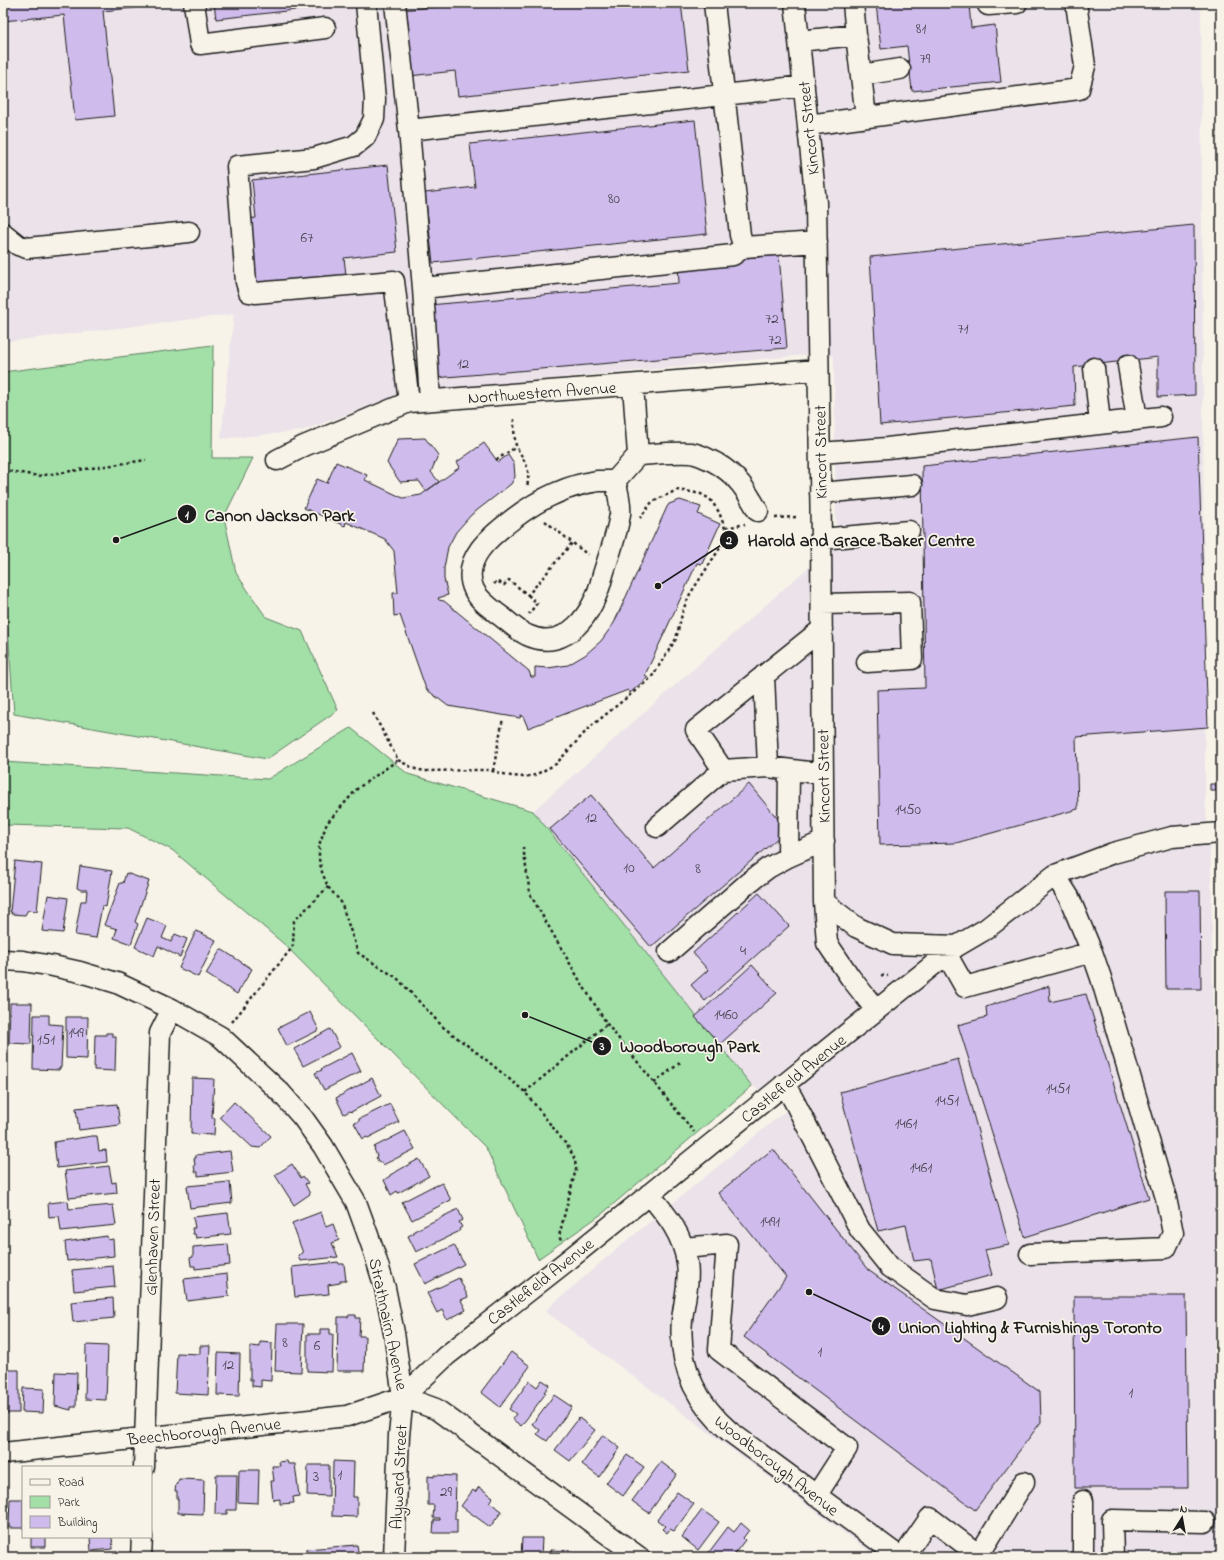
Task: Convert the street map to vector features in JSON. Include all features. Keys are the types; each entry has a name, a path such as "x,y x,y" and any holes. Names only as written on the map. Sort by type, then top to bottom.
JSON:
{"street":[{"path":"194,3 200,44 325,28"},
{"path":"366,3 375,99 374,119 365,137 354,146 314,158 237,166 246,282 249,292 255,293 394,281 409,402"},
{"path":"395,3 409,130 423,288 430,400"},
{"path":"714,3 740,235 744,247"},
{"name":"Kincort Street","path":"795,3 816,203 822,604 824,902 827,943 850,977 876,1010"},
{"path":"853,3 866,117"},
{"path":"988,5 1017,3"},
{"path":"808,125 1079,89 1085,66 1076,3"},
{"path":"799,41 856,35"},
{"path":"861,75 900,69"},
{"path":"409,130 804,86"},
{"path":"3,233 18,245 27,248 188,232"},
{"path":"423,288 733,255 744,247 817,242"},
{"path":"1128,365 1137,419"},
{"path":"1094,368 1100,423"},
{"name":"Northwestern Avenue","path":"277,460 304,446 409,402 818,370"},
{"path":"615,481 619,497 620,513 614,539 596,600 577,627 566,635 553,639 540,639 527,636 483,602 474,590 472,578 473,566 484,543 491,536 528,508 561,490 581,483 615,481 638,455 633,385"},
{"path":"820,452 886,448 1161,416"},
{"path":"638,455 691,453 710,460 737,478 758,511"},
{"path":"820,493 912,484"},
{"path":"821,539 909,531"},
{"path":"822,604 910,602 912,659 867,662"},
{"path":"722,770 696,730 822,630"},
{"path":"764,675 768,767"},
{"path":"657,826 722,770 768,767 789,770 823,771"},
{"path":"788,857 789,770"},
{"name":"Castlefield Avenue","path":"403,1397 446,1356 876,1010 952,950 986,929 1055,875 1113,853 1172,837 1221,832"},
{"path":"669,952 748,883 768,868 788,857 824,841"},
{"path":"1030,1254 1166,1248 1172,1232 1166,1198 1102,978 1069,898 1055,875"},
{"path":"824,902 856,927 893,944 952,950 965,987 1092,952"},
{"name":"Strathnairn Avenue","path":"3,960 23,961 80,972 116,983 172,1009 221,1037 281,1093 303,1118 323,1146 356,1202 385,1288 394,1332 403,1397 436,1409 639,1557"},
{"name":"Glenhaven Street","path":"144,1466 160,1033 172,1009"},
{"path":"784,1084 860,1230 890,1267 935,1299 967,1305 997,1298"},
{"name":"Woodborough Avenue","path":"649,1194 667,1216 676,1230 684,1248 688,1280 682,1337 686,1368 693,1386 704,1406 715,1419 729,1431 900,1557"},
{"path":"684,1248 727,1244 719,1350 847,1448 816,1496"},
{"name":"Beechborough Avenue","path":"3,1453 347,1416 403,1397"},
{"name":"Alyward Street","path":"394,1557 398,1434 403,1397"},
{"path":"903,1557 930,1518 979,1554 1024,1482"},
{"path":"1083,1501 1083,1557"},
{"path":"1113,1557 1112,1520 1205,1522"},
{"path":"141,1557 142,1538"}],"path":[{"path":"514,419 514,434"},
{"path":"496,460 516,447"},
{"path":"3,470 38,476 146,460"},
{"path":"528,508 605,568"},
{"path":"479,596 497,581 504,586 509,580 528,595 572,543"},
{"path":"373,713 398,760 358,788 327,823 319,845 322,872 328,887 341,902 358,953 397,978 443,1027 525,1092 569,1148 575,1160 576,1169 559,1236 562,1243"},
{"path":"493,771 503,718"},
{"path":"523,847 530,894 580,981 607,1024 697,1135"},
{"path":"221,1037 293,945 294,921 328,887"},
{"path":"525,1092 607,1024"},
{"path":"654,1083 682,1062"}],"shaded area":[{"path":"3,3 1201,3 1205,798 1211,866 1221,1472 1221,1557 877,1557 545,1311 607,1257 793,1105 752,1086 533,811 836,543 834,356 805,355 410,392 301,431 221,439 234,314 3,342"}],"green space":[{"path":"213,345 212,458 253,458 224,517 236,573 266,617 302,631 338,710 267,759 14,714 3,562 3,372"},
{"path":"351,728 408,774 533,811 752,1086 603,1213 538,1259 486,1148 284,944 172,850 128,828 3,825 3,762 268,779"}],"building":[{"path":"3,3 152,3 153,6 103,11 114,116 75,120 64,15 3,21"},
{"path":"214,3 339,3 339,5 216,19"},
{"path":"451,3 681,3 689,70 458,96 455,71 409,76 401,10 452,5"},
{"path":"876,3 969,3 971,28 995,25 1001,82 912,91 907,46 881,49"},
{"path":"695,120 707,234 433,263 425,193 475,187 470,144"},
{"path":"388,165 397,252 344,258 346,275 253,285 246,219 256,218 252,180"},
{"path":"1194,225 1195,395 1158,397 1158,357 1074,367 1075,406 880,425 870,257"},
{"path":"779,255 787,348 435,378 429,305 679,283 678,264"},
{"path":"1198,437 1208,727 1076,737 1078,809 956,843 880,845 877,690 925,688 922,466"},
{"path":"425,438 438,455 431,472 439,482 426,491 419,481 400,482 387,463 398,439"},
{"path":"484,443 498,462 508,455 514,464 515,477 511,484 471,515 456,532 448,547 444,568 444,579 448,595 438,598 439,600 444,601 529,671 531,677 535,677 535,667 548,668 568,665 585,655 601,641 614,623 669,504 680,500 701,507 698,514 720,524 702,564 697,563 645,675 648,677 630,693 628,690 528,728 523,716 521,715 520,718 448,706 426,689 400,615 394,616 393,593 398,593 394,551 385,539 346,522 345,526 304,508 317,479 327,483 336,462 367,475 365,480 403,498 421,495 460,467 457,462"},
{"path":"749,784 787,830 651,947 550,829 591,795 654,868"},
{"path":"1210,784 1216,784 1216,791 1210,791"},
{"path":"15,861 42,864 37,911 28,910 25,915 11,914 12,912 10,912"},
{"path":"80,866 112,871 106,907 102,906 96,938 75,935 81,901 86,901 87,890 77,888"},
{"path":"126,873 149,881 135,922 138,924 131,944 114,938 117,929 104,925 120,883 123,883"},
{"path":"1165,891 1200,891 1201,989 1166,989"},
{"path":"759,893 789,926 705,1001 691,985 708,970 693,953"},
{"path":"48,895 68,898 63,933 42,931"},
{"path":"147,918 167,926 162,938 171,942 175,934 187,939 180,957 158,946 154,956 135,947"},
{"path":"196,931 216,940 198,977 179,968"},
{"path":"221,949 252,969 237,994 206,974"},
{"path":"752,965 777,993 720,1044 695,1017"},
{"path":"1049,986 1050,1002 1086,994 1149,1198 1025,1237 958,1025 987,1017 986,1007"},
{"path":"10,1003 32,1003 31,1044 9,1043"},
{"path":"310,1012 319,1030 287,1046 278,1028"},
{"path":"34,1015 49,1015 49,1024 63,1025 61,1068 59,1068 59,1070 33,1069"},
{"path":"66,1017 88,1017 87,1059 66,1058"},
{"path":"330,1029 340,1047 303,1066 294,1049"},
{"path":"106,1033 112,1033 112,1036 116,1036 115,1071 94,1070 95,1035 106,1035"},
{"path":"352,1053 361,1071 324,1090 315,1073"},
{"path":"958,1059 1009,1245 985,1250 992,1275 938,1290 931,1259 914,1261 906,1225 878,1231 840,1092"},
{"path":"192,1078 214,1079 212,1118 215,1118 214,1135 191,1134"},
{"path":"372,1078 381,1096 351,1112 350,1111 344,1114 336,1098"},
{"path":"234,1102 271,1136 260,1148 252,1147 220,1117"},
{"path":"117,1104 120,1125 79,1130 76,1108"},
{"path":"390,1104 399,1122 368,1138 363,1139 354,1123 359,1121 359,1119"},
{"path":"405,1131 415,1149 383,1165 381,1162 379,1163 374,1147"},
{"path":"97,1136 99,1151 106,1150 107,1162 57,1168 54,1142"},
{"path":"773,1149 868,1270 1040,1392 1041,1422 975,1510 744,1337 786,1277 718,1193"},
{"path":"230,1151 233,1172 198,1176 198,1172 195,1172 194,1158 196,1158 196,1155"},
{"path":"419,1159 429,1176 398,1193 397,1191 391,1195 384,1180 390,1175"},
{"path":"292,1164 301,1178 303,1176 308,1183 305,1184 310,1194 294,1205 275,1175"},
{"path":"109,1166 112,1183 116,1182 117,1193 69,1198 65,1171"},
{"path":"230,1182 232,1203 190,1208 187,1186"},
{"path":"442,1183 451,1200 412,1220 402,1202"},
{"path":"68,1201 69,1209 113,1205 116,1225 61,1231 59,1216 49,1217 48,1203"},
{"path":"458,1209 463,1220 459,1222 462,1227 459,1229 460,1231 416,1252 408,1236 414,1233 414,1231"},
{"path":"321,1212 326,1227 333,1224 339,1240 332,1243 338,1257 300,1261 298,1255 303,1253 292,1223"},
{"path":"228,1213 231,1234 196,1238 195,1234 193,1234 192,1228 195,1228 193,1217"},
{"path":"107,1236 108,1240 113,1239 114,1256 67,1261 65,1242"},
{"path":"228,1244 230,1265 195,1269 195,1266 191,1266 190,1258 193,1257 193,1247"},
{"path":"454,1245 464,1264 425,1284 415,1264"},
{"path":"338,1262 339,1264 344,1264 346,1281 340,1281 340,1283 328,1285 329,1294 295,1297 292,1267"},
{"path":"113,1266 115,1287 74,1291 72,1270"},
{"path":"227,1274 229,1296 187,1301 184,1279"},
{"path":"459,1278 468,1297 461,1300 466,1310 447,1320 442,1310 437,1313 427,1293"},
{"path":"1074,1296 1186,1296 1188,1488 1075,1488"},
{"path":"113,1298 114,1318 73,1322 71,1302"},
{"path":"349,1315 356,1315 356,1318 360,1318 359,1336 365,1336 364,1371 337,1371 338,1317 348,1317"},
{"path":"277,1324 303,1324 301,1372 275,1371"},
{"path":"320,1329 330,1329 330,1334 333,1334 332,1372 307,1371 307,1334 320,1334"},
{"path":"260,1342 272,1343 271,1381 261,1380 261,1387 252,1386 252,1380 250,1380 250,1346 260,1347"},
{"path":"86,1345 108,1346 106,1400 85,1399"},
{"path":"200,1346 210,1346 208,1395 175,1393 177,1353 200,1354"},
{"path":"511,1352 530,1366 500,1407 481,1392"},
{"path":"218,1353 240,1354 239,1396 217,1395"},
{"path":"3,1370 19,1370 19,1413 3,1413"},
{"path":"56,1372 77,1373 76,1407 71,1407 71,1410 55,1406"},
{"path":"542,1380 550,1385 544,1392 546,1393 521,1426 512,1419 516,1414 509,1409 529,1381 537,1387"},
{"path":"23,1388 44,1389 43,1413 22,1412"},
{"path":"554,1395 572,1407 547,1441 537,1434 540,1430 532,1424"},
{"path":"579,1418 595,1430 570,1461 555,1450"},
{"path":"603,1435 620,1448 599,1477 582,1464"},
{"path":"627,1455 644,1467 623,1496 606,1483"},
{"path":"287,1461 288,1464 295,1464 299,1496 293,1497 294,1503 280,1504 280,1499 273,1500 271,1481 274,1481 272,1466 280,1466 279,1462"},
{"path":"333,1461 354,1462 353,1497 357,1497 357,1517 332,1516"},
{"path":"661,1462 677,1474 649,1513 632,1501"},
{"path":"308,1465 329,1465 329,1496 307,1495"},
{"path":"239,1470 259,1470 258,1503 238,1502"},
{"path":"216,1475 237,1475 236,1510 227,1510 227,1514 215,1514"},
{"path":"434,1475 456,1476 455,1519 457,1519 457,1533 433,1533 434,1520 440,1520 440,1518 433,1518 434,1505 428,1505 428,1476 434,1477"},
{"path":"179,1479 204,1480 203,1514 178,1513 177,1491 175,1491 176,1484"},
{"path":"479,1487 493,1497 489,1502 502,1511 490,1527 461,1506 473,1490 475,1492"},
{"path":"677,1492 694,1504 674,1531 670,1529 667,1533 662,1529 665,1526 657,1520"},
{"path":"10,1499 22,1499 22,1528 9,1528"},
{"path":"3,1500 6,1500 5,1530 3,1530"},
{"path":"702,1510 719,1522 698,1550 682,1537"},
{"path":"741,1523 749,1530 743,1538 745,1540 732,1557 706,1556 728,1527 734,1532"},
{"path":"31,1538 45,1538 45,1547 31,1547"},
{"path":"90,1538 112,1538 113,1549 91,1551"},
{"path":"522,1538 542,1538 541,1557 521,1557"},
{"path":"357,1545 359,1557 307,1557 306,1549"},
{"path":"551,1550 571,1551 571,1557 551,1557"},
{"path":"484,1554 484,1557 457,1557"}],"place":[{"name":"Canon Jackson Park","path":"116,540"},
{"name":"Harold and Grace Baker Centre","path":"658,586"},
{"name":"Woodborough Park","path":"525,1015"},
{"name":"Union Lighting & Furnishings Toronto","path":"809,1292"}]}
